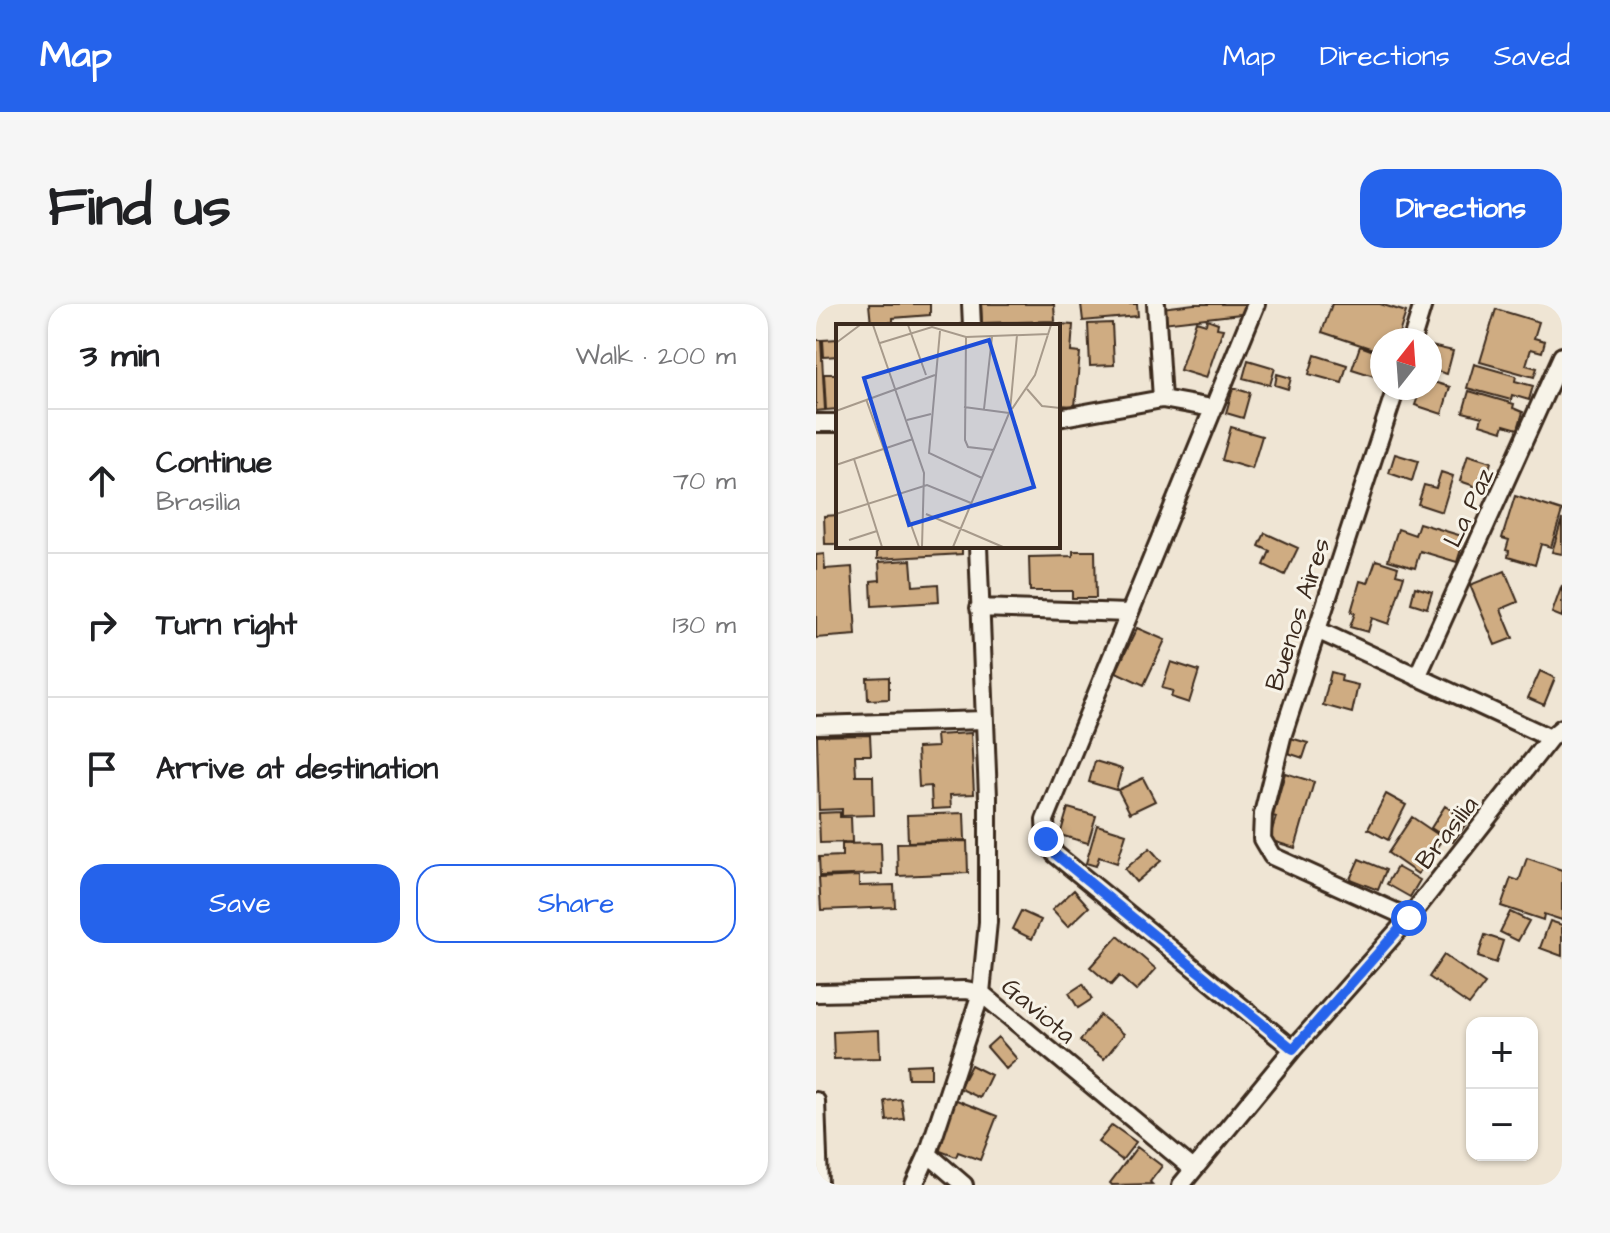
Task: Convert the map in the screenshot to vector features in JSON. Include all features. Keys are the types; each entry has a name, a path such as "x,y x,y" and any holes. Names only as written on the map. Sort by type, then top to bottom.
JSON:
{"street":[{"path":"971,304 972,324"},
{"path":"1156,304 1162,399"},
{"path":"1256,304 1045,820 1046,839 1055,854 1293,1049"},
{"path":"1416,328 1423,304"},
{"name":"La Paz","path":"1417,677 1562,356"},
{"path":"1060,418 1162,399 1212,408"},
{"name":"Buenos Aires","path":"1392,400 1282,737 1266,795 1262,839 1272,856 1409,918"},
{"path":"914,1185 928,1154 981,993 988,922 988,797 978,548"},
{"path":"979,608 1129,613"},
{"path":"1317,630 1417,677 1556,733"},
{"path":"816,725 984,720"},
{"name":"Brasilia","path":"1181,1185 1293,1049 1409,918 1556,733"},
{"name":"Gaviota","path":"816,993 966,990 981,993 1193,1169"},
{"path":"816,1101 819,1185"},
{"path":"928,1154 964,1185"}],"building":[{"path":"869,304 930,304 930,315 893,318 893,322 871,324"},
{"path":"981,304 1054,304 1055,321 982,323"},
{"path":"1081,304 1137,304 1138,316 1083,321"},
{"path":"1194,304 1248,304 1249,313 1163,323 1161,308"},
{"path":"1332,304 1380,304 1406,312 1401,328 1370,328 1370,348 1322,332"},
{"path":"1496,309 1539,322 1534,338 1545,341 1542,352 1531,349 1526,365 1537,368 1534,377 1480,362"},
{"path":"1207,319 1218,323 1217,328 1223,329 1206,378 1180,370 1196,321 1206,324"},
{"path":"1112,323 1114,365 1090,366 1088,324"},
{"path":"1060,324 1073,325 1071,352 1080,353 1075,406 1060,405"},
{"path":"836,339 836,356 824,357 823,340"},
{"path":"816,340 821,340 825,410 816,411"},
{"path":"1360,346 1370,350 1370,375 1352,369"},
{"path":"1442,348 1453,351 1447,374 1442,373"},
{"path":"1315,355 1347,365 1342,383 1309,374"},
{"path":"1248,360 1275,368 1270,385 1243,378"},
{"path":"1474,364 1516,376 1515,381 1533,386 1529,400 1512,395 1511,400 1467,388"},
{"path":"824,374 836,374 836,409 826,410"},
{"path":"1277,374 1291,378 1288,389 1275,385"},
{"path":"1442,385 1450,387 1442,414 1415,405 1417,400 1442,400"},
{"path":"1233,388 1250,393 1243,418 1226,413"},
{"path":"1469,391 1514,404 1513,408 1523,412 1518,429 1504,425 1502,431 1480,424 1482,417 1463,412"},
{"path":"1231,427 1262,436 1252,469 1222,460"},
{"path":"1395,454 1418,461 1412,481 1389,473"},
{"path":"1468,455 1491,462 1483,489 1460,481"},
{"path":"1441,472 1453,476 1442,512 1418,504 1424,485 1436,488"},
{"path":"1515,496 1562,511 1551,547 1541,544 1535,565 1508,557 1509,551 1506,550 1509,540 1502,538"},
{"path":"836,515 836,544 825,544 824,516"},
{"path":"1562,519 1562,554 1552,552"},
{"path":"1419,523 1465,537 1457,562 1420,551 1415,568 1388,560 1398,529 1415,535"},
{"path":"1265,533 1298,548 1285,575 1264,565 1270,551 1259,546"},
{"path":"877,548 962,548 962,554 877,559"},
{"path":"1073,551 1095,551 1096,598 1072,598 1072,591 1030,591 1029,557 1073,556"},
{"path":"824,554 825,569 852,567 856,635 816,638 816,555"},
{"path":"911,560 913,586 938,584 939,602 872,606 871,581 880,580 879,562"},
{"path":"1376,560 1398,567 1396,574 1404,576 1389,624 1372,618 1368,632 1350,627 1355,613 1351,612 1360,581 1368,583"},
{"path":"1505,571 1518,602 1501,609 1513,638 1495,645 1470,585"},
{"path":"1562,585 1562,617 1552,613"},
{"path":"1415,587 1432,592 1427,608 1411,603"},
{"path":"1137,628 1165,640 1144,685 1116,672"},
{"path":"1171,662 1199,671 1189,703 1171,697 1173,691 1162,688"},
{"path":"1540,671 1555,678 1544,705 1528,698"},
{"path":"1331,672 1342,675 1341,681 1358,685 1352,713 1323,705"},
{"path":"889,677 889,699 868,700 867,678"},
{"path":"971,733 974,794 950,795 951,808 932,809 931,786 919,787 917,748 937,747 936,735"},
{"path":"870,735 871,755 855,755 856,776 873,776 874,815 842,816 842,809 819,810 817,736"},
{"path":"1287,737 1308,743 1303,758 1282,751"},
{"path":"1095,761 1122,769 1116,790 1089,782"},
{"path":"1285,773 1314,782 1295,848 1269,840"},
{"path":"1143,778 1155,801 1130,813 1118,790"},
{"path":"1386,794 1406,805 1388,840 1368,829"},
{"path":"1445,806 1468,821 1453,842 1431,828"},
{"path":"1068,808 1096,816 1088,843 1060,835"},
{"path":"840,812 840,817 851,817 852,842 820,843 819,813"},
{"path":"964,813 965,840 908,842 907,815"},
{"path":"1412,817 1443,838 1418,874 1388,853"},
{"path":"1097,825 1126,834 1117,863 1099,857 1096,866 1086,863"},
{"path":"967,841 968,873 898,876 897,843"},
{"path":"881,843 882,874 820,876 819,857 842,856 842,844"},
{"path":"1150,848 1161,861 1136,882 1125,869"},
{"path":"1527,858 1562,870 1562,920 1544,914 1543,920 1501,906 1511,878 1519,881"},
{"path":"1359,859 1386,870 1378,890 1350,879"},
{"path":"1397,867 1420,880 1410,897 1387,884"},
{"path":"859,876 859,886 894,885 895,907 821,910 819,878"},
{"path":"1074,890 1089,907 1068,927 1052,910"},
{"path":"1021,911 1041,920 1032,939 1012,929"},
{"path":"1510,912 1529,921 1518,941 1500,932"},
{"path":"1550,921 1562,925 1562,956 1540,948"},
{"path":"1485,935 1503,941 1496,963 1478,957"},
{"path":"1118,936 1156,969 1136,991 1119,976 1111,985 1090,967"},
{"path":"1444,955 1485,984 1469,1005 1429,977"},
{"path":"1083,984 1092,999 1078,1008 1069,993"},
{"path":"1100,1015 1124,1034 1104,1059 1080,1041"},
{"path":"879,1030 880,1058 834,1059 833,1032"},
{"path":"998,1037 1017,1059 1006,1069 987,1047"},
{"path":"931,1064 931,1078 908,1078 907,1065"},
{"path":"971,1065 991,1075 980,1098 959,1088"},
{"path":"901,1099 904,1119 887,1121 885,1101"},
{"path":"954,1099 997,1116 980,1160 958,1152 956,1157 935,1149"},
{"path":"1112,1125 1136,1142 1122,1160 1098,1142"},
{"path":"1137,1147 1162,1166 1150,1182 1152,1184 1112,1185 1110,1183"}],"route":[{"path":"1046,839 1055,854 1293,1049 1409,918"}]}
